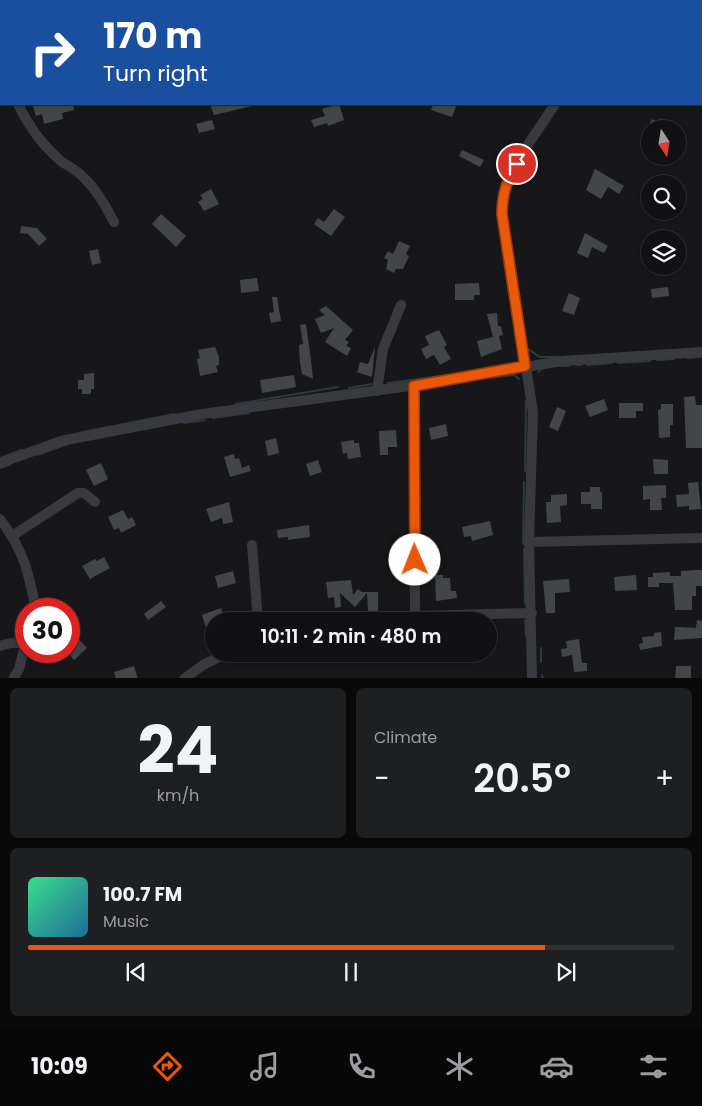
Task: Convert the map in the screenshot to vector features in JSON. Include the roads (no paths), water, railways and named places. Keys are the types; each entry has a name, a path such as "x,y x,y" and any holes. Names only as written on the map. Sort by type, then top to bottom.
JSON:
{"street":[{"path":"18,105 25,118 44,143 86,179 103,202 114,222"},
{"path":"532,678 529,542 533,412 502,214 502,196 508,179 554,105"},
{"path":"377,391 384,349 401,305"},
{"path":"0,463 62,441 202,414 414,386 562,361 702,352"},
{"path":"414,386 415,612"},
{"path":"12,536 78,493 84,493 95,502"},
{"path":"0,520 12,536 29,572 34,598"},
{"path":"529,542 702,538"},
{"path":"252,545 257,612"},
{"path":"497,614 532,613"},
{"path":"0,646 15,643"},
{"path":"184,678 207,662"},
{"path":"13,678 20,663"}],"waterway":[{"path":"498,216 506,273"},
{"path":"508,283 510,298"},
{"path":"515,328 516,338"},
{"path":"528,349 540,357 561,357"},
{"path":"687,358 702,357"},
{"path":"657,360 674,359"},
{"path":"618,363 650,361"},
{"path":"587,365 612,363"},
{"path":"576,365 581,365"},
{"path":"562,366 569,366"},
{"path":"538,372 542,369"},
{"path":"388,383 448,375"},
{"path":"496,377 514,375 519,379"},
{"path":"349,388 372,384"},
{"path":"236,404 338,387"},
{"path":"525,471 526,401"},
{"path":"213,418 249,413"},
{"path":"78,433 174,414"},
{"path":"184,423 205,420"},
{"path":"37,455 68,444"},
{"path":"0,458 21,450"},
{"path":"0,468 9,465"},
{"path":"523,544 524,482"},
{"path":"524,549 525,604"},
{"path":"525,620 526,636"},
{"path":"541,648 541,662"}]}
